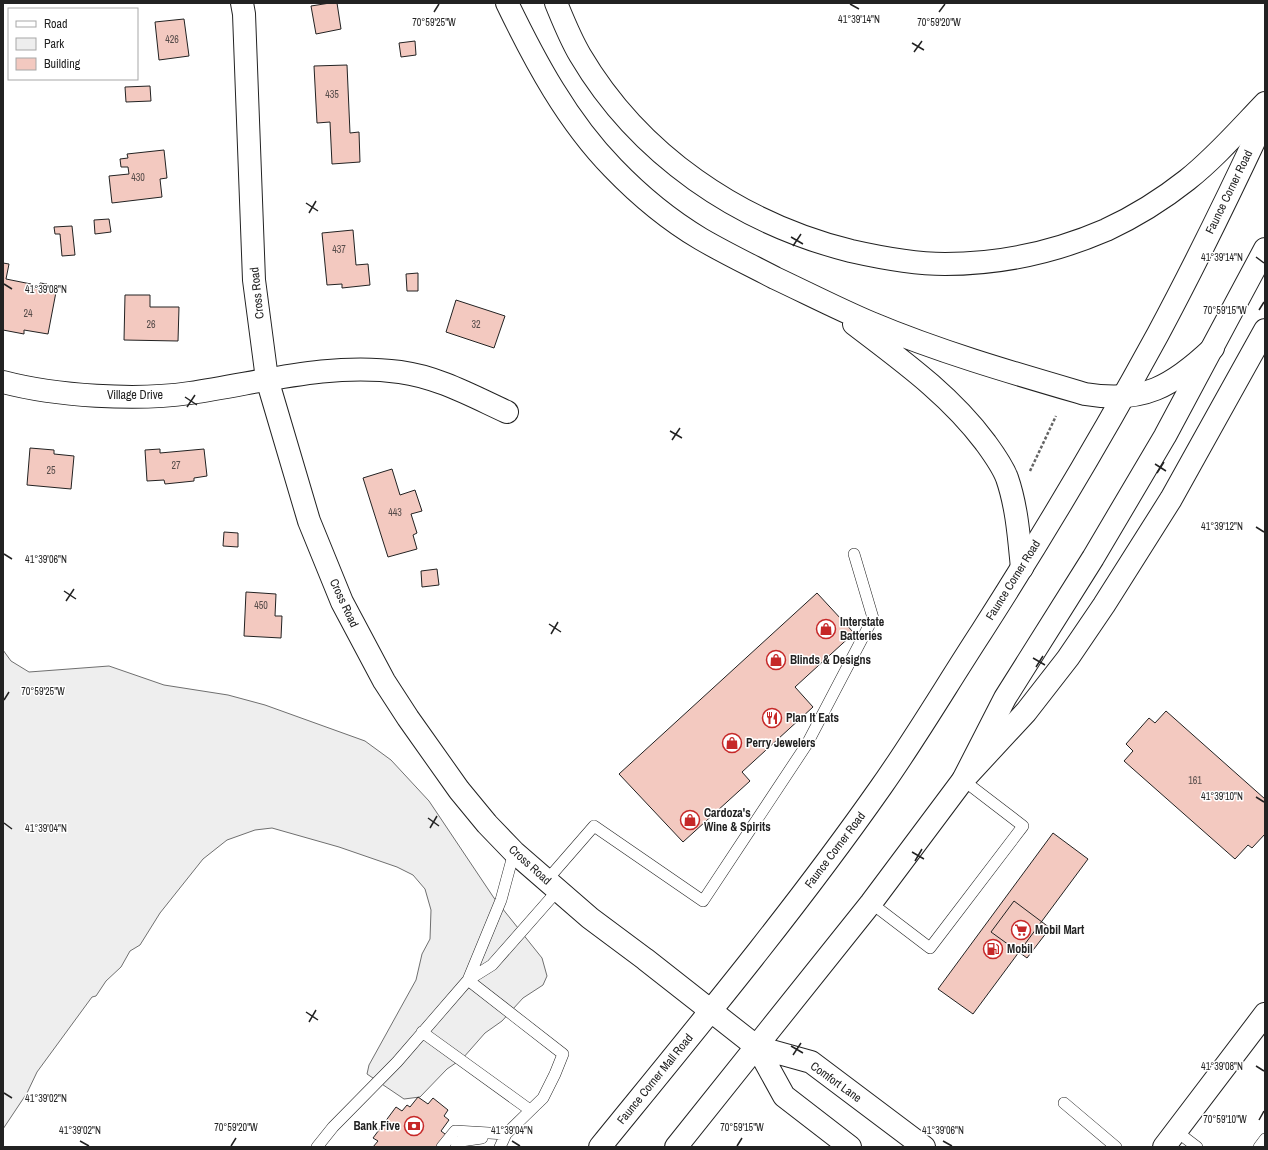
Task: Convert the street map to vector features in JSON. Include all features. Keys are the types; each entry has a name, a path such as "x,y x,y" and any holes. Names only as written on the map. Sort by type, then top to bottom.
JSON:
{"main road":[{"name":"Cross Road","path":"242,3 245,22 254,280 267,379 309,521 342,602 384,681 408,718 454,784 487,824 514,852 590,918 756,1047"},
{"path":"507,3 536,59 559,98 584,134 612,168 665,214 699,238 829,305 970,360 1099,397 1123,398 1161,388 1192,368 1213,348"},
{"path":"556,3 579,53 612,102 649,141 684,172 711,192 770,223 802,237 872,256 906,262 943,264 978,263 1011,259 1049,251 1079,241 1107,229 1134,216 1187,180 1206,163 1265,103"},
{"name":"Faunce Corner Road","path":"711,1011 811,883 883,784 1022,568 1123,398 1188,276 1265,118"},
{"path":"963,780 1005,698 1093,558 1165,436 1265,249"},
{"path":"829,305 941,392 964,416 994,454 1004,471 1013,499 1022,568"},
{"path":"676,1147 871,903 963,780 1026,712 1068,658 1104,605 1174,493 1265,330"},
{"name":"Village Drive","path":"3,382 44,390 82,394 143,396 188,393 319,371 372,369 400,372 427,378 454,387 507,412"},
{"name":"Faunce Corner Mall Road","path":"600,1147 711,1011"},
{"path":"1170,1139 1265,1014"},
{"path":"756,1047 784,1096 850,1147"},
{"name":"Comfort Lane","path":"756,1047 811,1062 918,1145"}],"lane":[{"path":"317,1147 333,1127 397,1062 468,980 492,965 594,826 703,900 807,744 873,618 854,554"},
{"path":"871,903 930,948 1023,826 963,780"},
{"path":"468,980 501,900 514,852"},
{"path":"468,980 563,1054 543,1098 491,1147"},
{"path":"422,1032 530,1110"},
{"path":"1064,1103 1116,1147"},
{"path":"442,1147 455,1131 506,1134"},
{"path":"456,1147 461,1141 506,1134"},
{"path":"470,1147 506,1134"},
{"path":"500,1147 506,1134"},
{"path":"1170,1139 1197,1147"},
{"path":"1259,1147 1265,1140"}],"path":[{"path":"1029,473 1056,416"}],"green space":[{"path":"3,650 11,661 29,672 109,666 164,685 228,695 265,705 365,741 391,760 429,801 494,898 542,958 547,976 543,985 523,998 502,1021 485,1033 463,1058 447,1069 420,1097 404,1099 367,1074 369,1065 416,980 422,954 430,939 431,910 425,889 413,875 397,867 339,847 272,828 255,830 227,840 203,859 160,913 140,945 130,951 121,967 106,981 96,996 92,997 37,1072 27,1093 3,1129"}],"building":[{"path":"337,3 341,29 316,34 311,6"},
{"path":"184,19 189,56 159,60 155,22"},
{"path":"415,41 416,55 401,57 399,43"},
{"path":"347,65 350,133 359,132 360,162 332,164 330,122 317,123 314,66"},
{"path":"150,86 151,101 126,102 125,87"},
{"path":"164,150 167,178 160,179 162,197 112,203 109,176 129,174 128,167 121,167 120,159 128,158 127,154"},
{"path":"109,219 111,232 95,234 94,220"},
{"path":"72,226 75,255 62,256 60,234 55,234 54,227"},
{"path":"353,230 356,265 368,264 370,285 342,288 342,284 327,285 322,233"},
{"path":"3,263 9,264 6,279 31,284 30,288 40,289 40,283 47,284 47,291 56,292 48,334 24,330 24,334 3,330"},
{"path":"418,273 418,291 407,291 406,274"},
{"path":"125,295 150,295 150,307 179,307 178,341 124,340"},
{"path":"456,300 505,316 494,348 446,332"},
{"path":"30,448 54,450 54,454 74,456 71,489 27,485"},
{"path":"160,449 160,453 204,449 207,476 194,478 194,481 165,484 164,480 147,481 145,450"},
{"path":"392,469 400,495 415,490 422,511 411,514 417,533 413,535 417,549 388,557 363,478"},
{"path":"224,532 238,533 238,547 223,546"},
{"path":"437,569 439,585 422,587 421,571"},
{"path":"246,592 276,594 275,616 282,616 281,638 244,636"},
{"path":"817,593 854,633 795,687 813,707 742,772 750,781 683,842 619,774"},
{"path":"1166,711 1265,799 1265,834 1252,848 1248,845 1235,859 1124,761 1133,751 1126,744 1149,718 1155,723"},
{"path":"1053,833 1088,859 973,1014 938,989"},
{"name":"Mobil Mart","path":"1014,901 1050,928 1027,958 991,932"},
{"name":"Bank Five","path":"418,1097 428,1104 433,1098 448,1110 444,1116 449,1120 441,1131 449,1137 446,1142 452,1147 373,1147 378,1141 373,1138 396,1107 402,1111 407,1105 410,1107"}],"place":[{"name":"Interstate Batteries","path":"826,629"},
{"name":"Blinds & Designs","path":"776,660"},
{"name":"Plan It Eats","path":"772,718"},
{"name":"Perry Jewelers","path":"732,743"},
{"name":"Cardoza's Wine & Spirits","path":"690,820"},
{"name":"Mobil Mart","path":"1021,930"},
{"name":"Mobil","path":"993,949"},
{"name":"Bank Five","path":"414,1126"}]}
